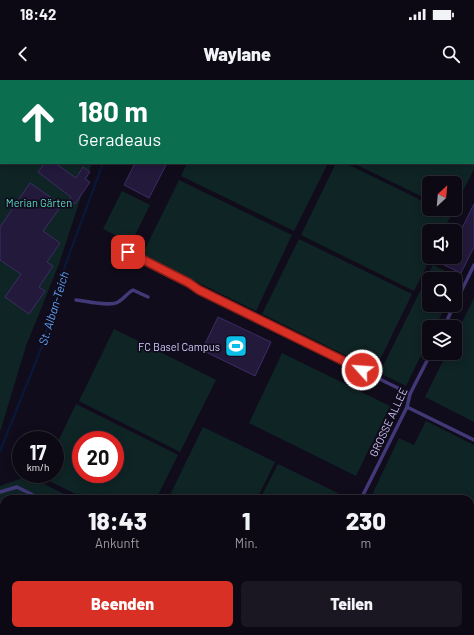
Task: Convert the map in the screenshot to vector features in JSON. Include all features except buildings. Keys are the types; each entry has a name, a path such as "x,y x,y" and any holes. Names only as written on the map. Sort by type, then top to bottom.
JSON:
{"lane":[{"path":"128,252 199,290 410,394"},
{"path":"462,290 474,265"},
{"path":"76,300 111,305 119,302 129,292 134,290 148,298"},
{"name":"GROSSE ALLEE","path":"363,495 407,407 410,394 427,360"},
{"path":"407,407 474,440"},
{"path":"0,492 17,487 33,495"}],"green space":[{"name":"Merian Gärten","path":"0,164 92,164 59,264 26,346 0,432"},
{"path":"187,164 328,164 294,231 181,176"},
{"path":"336,164 347,164 422,201 422,216 450,216 446,224 422,224 422,264 428,264 424,272 422,272 414,291 301,235"},
{"path":"355,164 474,164 474,169 462,193 462,176 422,176 422,197"},
{"path":"179,180 292,235 256,311 142,255"},
{"path":"122,191 150,205 131,243 103,229"},
{"path":"299,239 412,294 375,370 262,314"},
{"path":"433,265 447,272 430,272"},
{"path":"422,287 422,312 442,312 438,320 422,320 422,353 406,386 384,375 381,370"},
{"path":"474,298 474,422 425,397 444,360 462,360 462,322"},
{"path":"114,329 216,380 180,452 79,401"},
{"path":"282,353 390,406 356,476 249,423"},
{"path":"76,404 178,455 158,495 78,495 53,483 64,483 63,431"},
{"path":"426,421 474,445 474,495 372,495 399,438 414,445"},
{"path":"203,427 275,462 259,495 170,495"},
{"path":"278,464 342,495 262,495"},
{"path":"12,482 12,483 42,483 66,495 0,495 0,486"}],"waterway":[{"name":"St. Alban-Teich","path":"0,451 41,349 65,266 103,164"}],"place":[{"name":"FC Basel Campus","path":"236,346"}],"route":[{"path":"128,252 189,283 199,290 362,370"}]}
